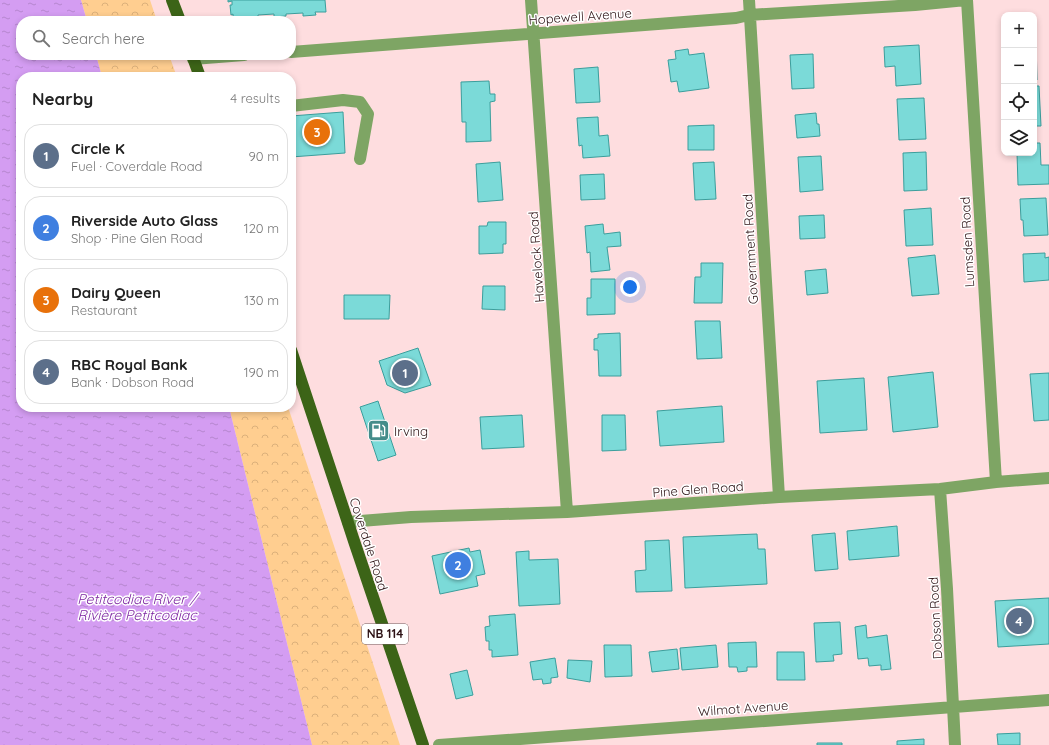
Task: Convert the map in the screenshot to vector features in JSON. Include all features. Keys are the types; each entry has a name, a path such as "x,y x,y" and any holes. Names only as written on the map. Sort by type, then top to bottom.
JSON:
{"main road":[{"path":"172,0 178,16"},
{"path":"193,60 198,72"},
{"name":"Coverdale Road","path":"296,365 423,745"}],"street":[{"name":"Havelock Road","path":"531,0 565,466 567,512"},
{"name":"Government Road","path":"749,0 779,497"},
{"name":"Hopewell Avenue","path":"296,52 736,18 749,15 915,5 967,0"},
{"name":"Lumsden Road","path":"967,0 996,482"},
{"path":"296,105 344,100 360,102 368,114 360,159"},
{"name":"Pine Glen Road","path":"348,522 411,517 567,512 779,497 940,489 996,482 1049,478"},
{"name":"Dobson Road","path":"940,489 948,589 955,745"},
{"name":"Wilmot Avenue","path":"440,745 1049,700"}],"green space":[{"path":"81,0 150,0 155,16 86,16"},
{"path":"97,60 171,60 175,72 101,72"},
{"path":"230,412 290,412 400,745 312,745"}],"water":[{"name":"Petitcodiac River / Rivière Petitcodiac","path":"0,0 81,0 86,16 16,16 16,60 97,60 101,72 16,72 16,412 230,412 312,745 0,745"}],"building":[{"path":"228,0 325,0 326,12 315,12 316,15 303,16 303,13 286,14 286,16 274,16 274,14 258,16 233,16 233,14 231,15 230,5 232,5 232,1 228,2"},
{"path":"919,45 921,84 896,86 895,66 885,67 884,47"},
{"path":"688,49 689,55 704,53 709,88 679,92 677,81 671,82 668,60 676,59 675,51"},
{"path":"813,54 814,88 792,89 790,55"},
{"path":"598,67 600,102 576,103 574,69"},
{"path":"489,81 490,94 495,94 495,101 490,102 491,141 466,142 466,122 462,122 461,82"},
{"path":"1037,86 1039,86 1041,126 1037,126"},
{"path":"924,98 926,139 899,140 897,99"},
{"path":"343,112 345,153 296,157 296,116"},
{"path":"816,113 820,136 797,138 795,115"},
{"path":"598,117 599,136 608,135 610,156 583,158 582,145 579,146 577,118"},
{"path":"714,125 714,150 688,150 688,126"},
{"path":"1037,143 1040,143 1041,165 1049,165 1049,184 1018,185 1017,156 1037,156"},
{"path":"926,152 927,190 904,191 903,153"},
{"path":"821,156 823,190 800,192 798,157"},
{"path":"500,162 503,200 478,202 476,164"},
{"path":"714,162 716,199 695,200 693,163"},
{"path":"604,174 605,199 581,200 580,175"},
{"path":"1046,198 1048,235 1024,236 1023,220 1021,220 1020,199"},
{"path":"931,208 933,245 906,246 904,210"},
{"path":"824,215 825,238 800,239 799,216"},
{"path":"488,222 506,222 506,244 503,244 503,253 479,254 479,226 487,226"},
{"path":"603,224 604,234 620,232 621,246 607,247 610,270 591,272 590,252 587,253 585,226"},
{"path":"1045,253 1045,258 1049,257 1049,280 1024,282 1023,254"},
{"path":"935,255 939,294 912,296 908,258"},
{"path":"701,263 723,263 722,303 694,303 695,277 701,277"},
{"path":"826,269 828,293 807,295 805,271"},
{"path":"591,279 615,279 615,314 587,315 587,298 591,298"},
{"path":"483,286 505,286 505,310 482,309"},
{"path":"344,295 390,295 389,319 344,319"},
{"path":"695,321 720,321 722,358 697,359"},
{"path":"620,333 621,376 599,376 598,350 594,350 594,339 598,338 598,334"},
{"path":"418,348 431,385 405,393 387,385 379,361"},
{"path":"933,372 938,427 893,432 888,377"},
{"path":"1049,373 1049,420 1034,421 1030,374"},
{"path":"864,378 867,430 820,433 817,381"},
{"name":"Irving","path":"378,401 396,455 378,461 360,407"},
{"path":"722,406 724,442 660,446 657,411"},
{"path":"522,415 524,447 482,449 480,417"},
{"path":"602,415 625,415 626,450 602,451"},
{"path":"897,526 899,556 849,560 847,531"},
{"path":"835,533 838,569 815,571 812,535"},
{"path":"757,534 758,549 765,549 767,584 685,588 683,537"},
{"path":"669,540 672,591 636,592 635,571 646,570 645,541"},
{"path":"469,548 470,552 480,550 485,574 476,576 478,586 440,594 432,556"},
{"path":"529,551 529,560 558,559 560,604 519,606 516,552"},
{"path":"1049,598 1049,644 998,647 995,601"},
{"path":"515,614 518,655 492,657 492,650 489,650 489,641 486,641 485,627 490,626 489,616"},
{"path":"840,622 842,654 833,655 834,661 816,662 814,623"},
{"path":"866,625 867,638 887,635 891,669 881,670 881,665 869,666 868,658 858,659 855,627"},
{"path":"756,642 757,667 747,667 747,671 738,672 737,667 729,667 728,643"},
{"path":"604,645 631,645 632,676 605,677"},
{"path":"716,645 718,667 682,670 680,648"},
{"path":"677,649 679,669 652,672 649,652"},
{"path":"777,652 804,652 805,680 777,680"},
{"path":"555,658 558,677 551,678 551,683 543,684 542,679 533,680 530,662"},
{"path":"568,660 592,661 590,682 567,678"},
{"path":"467,670 473,695 456,699 450,674"},
{"path":"1020,733 1020,745 998,745 997,734"},
{"path":"924,739 924,745 897,745 897,741"},
{"path":"817,743 842,743 842,745 817,745"}],"place":[{"name":"Dairy Queen","path":"317,132"},
{"name":"Circle K","path":"405,373"},
{"name":"Irving","path":"378,431"},
{"name":"Riverside Auto Glass","path":"458,565"},
{"name":"RBC Royal Bank","path":"1019,621"}]}
